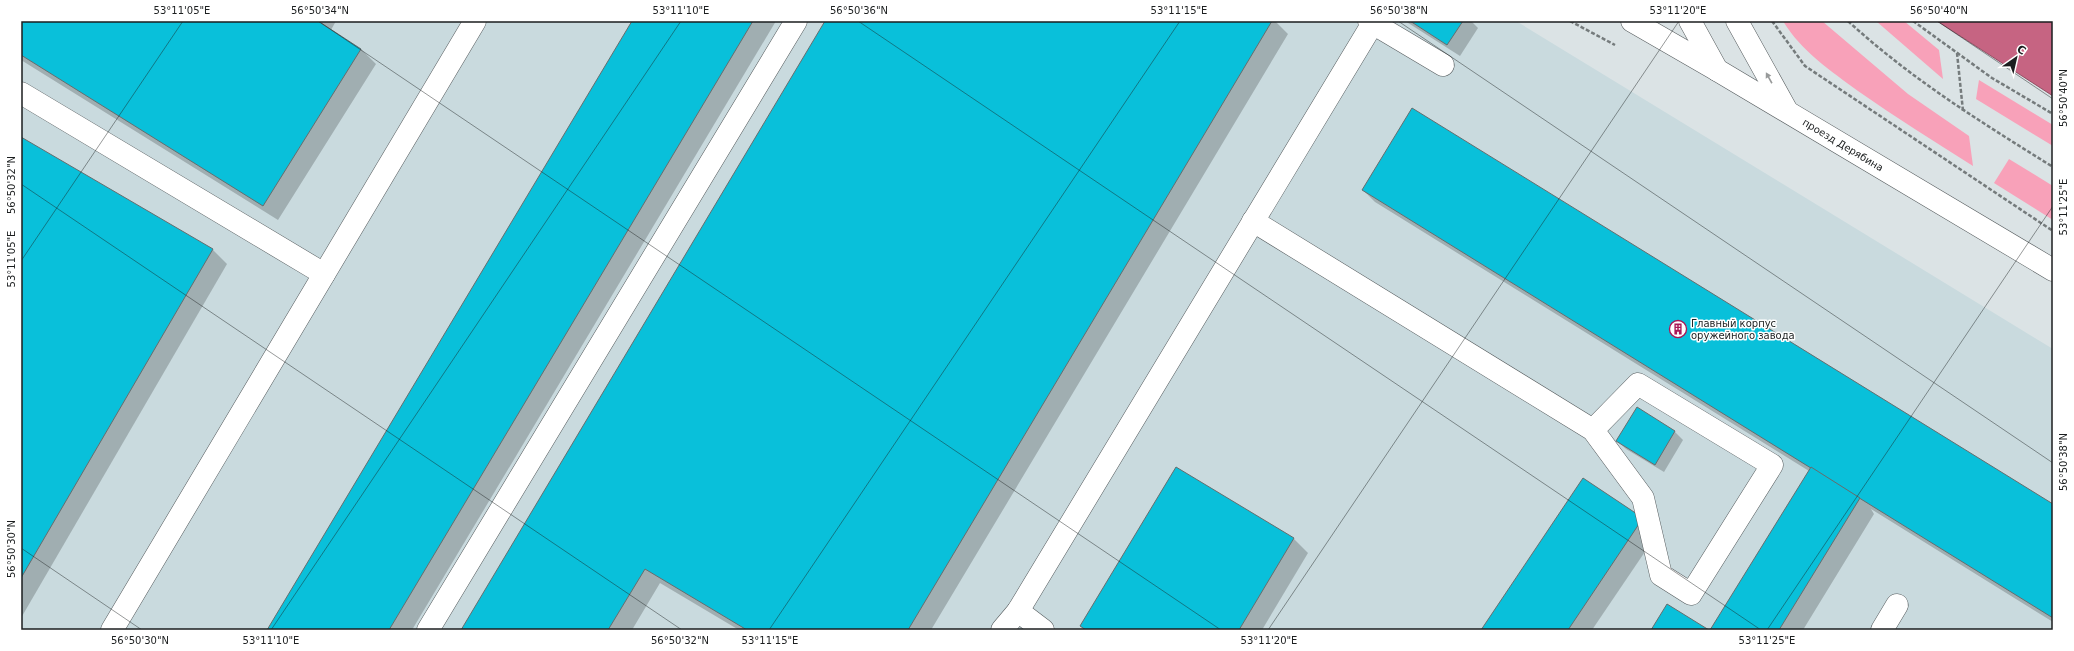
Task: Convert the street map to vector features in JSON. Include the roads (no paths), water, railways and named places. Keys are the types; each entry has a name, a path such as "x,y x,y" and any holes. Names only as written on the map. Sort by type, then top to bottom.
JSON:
{"main road":[{"path":"112,630 475,21"},
{"path":"428,630 796,21"},
{"name":"проезд Дерябина","path":"1632,21 2053,270"},
{"path":"1690,21 1717,70"},
{"path":"1737,21 1788,112"},
{"path":"1002,630 1018,611 1371,22 1443,65"},
{"path":"21,93 324,274"},
{"path":"1253,221 1594,430 1643,498 1661,575 1691,594 1772,465 1638,384 1594,430"},
{"path":"1882,630 1897,605"},
{"path":"1018,611 1043,630"}],"place":[{"name":"Главный корпус оружейного завода","path":"1678,329"}]}
